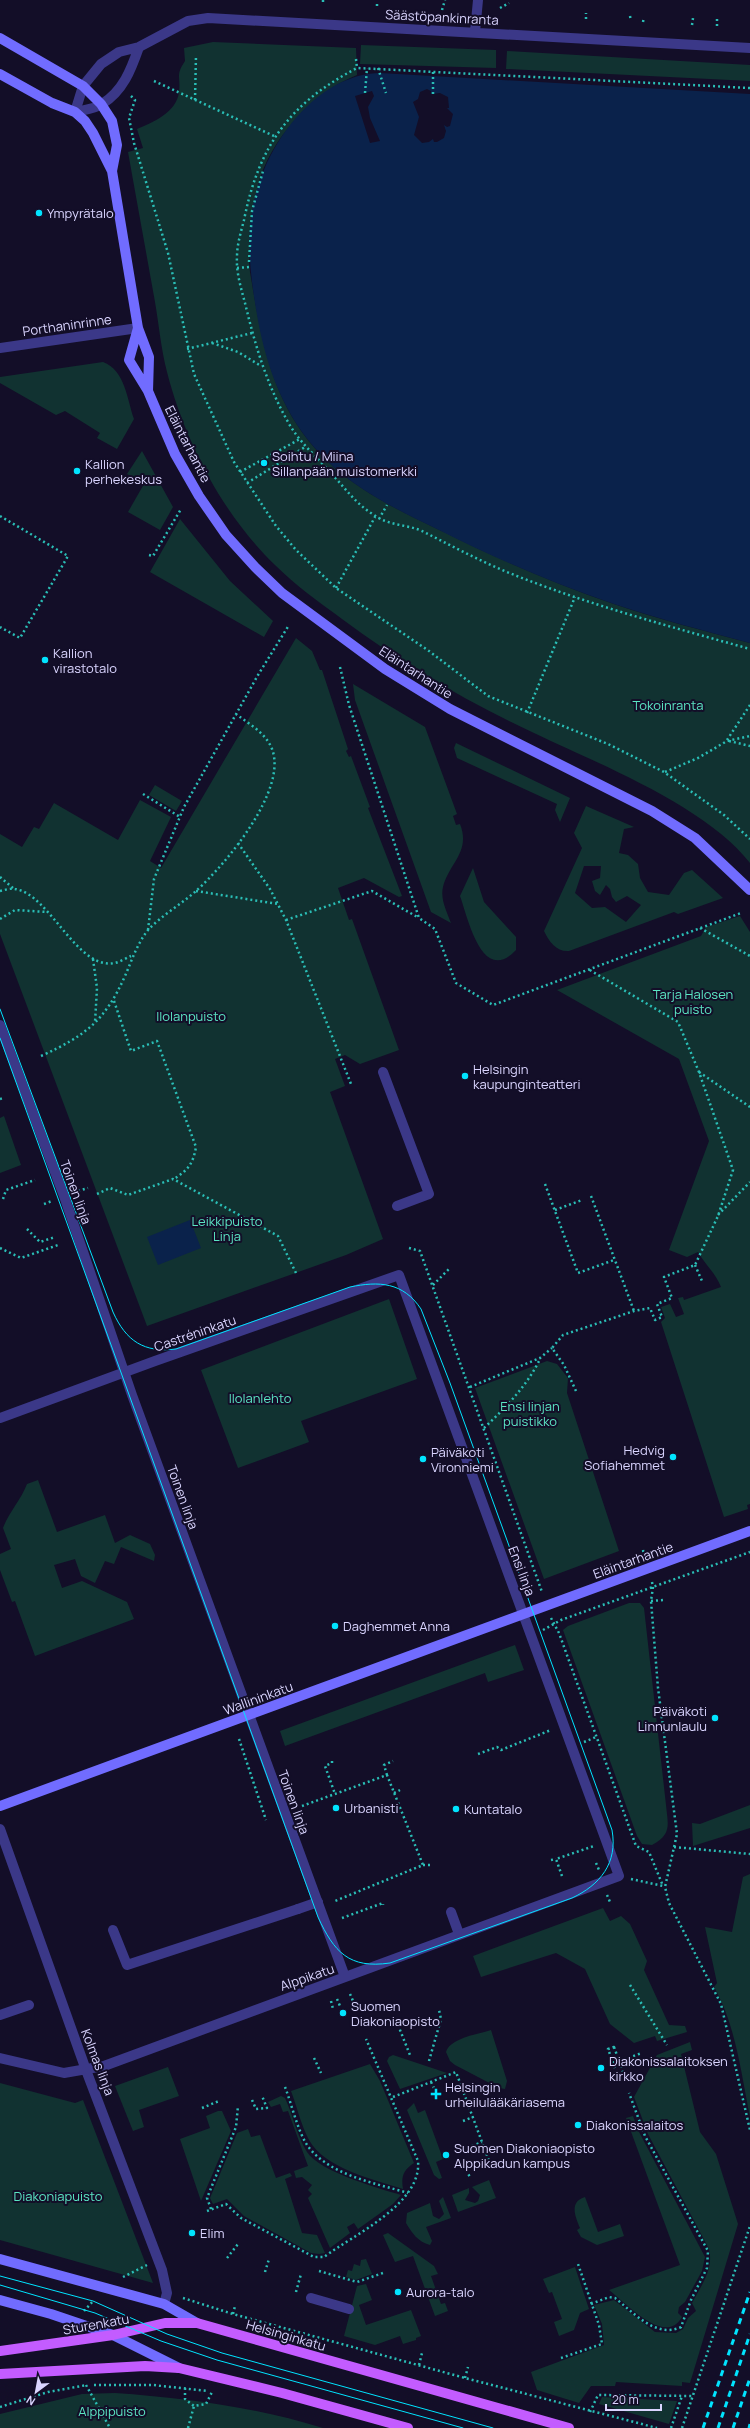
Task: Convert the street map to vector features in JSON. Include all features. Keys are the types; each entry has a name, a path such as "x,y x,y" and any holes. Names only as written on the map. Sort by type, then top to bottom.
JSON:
{"main road":[{"name":"Eläintarhantie","path":"0,38 83,86 102,104 112,121 117,145 112,171"},
{"name":"Eläintarhantie","path":"0,74 52,104 75,112 85,121 93,133 112,171 138,328 149,357 148,391"},
{"name":"Eläintarhantie","path":"138,328 129,360 148,391 175,454 199,496 226,535 255,567 282,593 384,669 450,709 652,811 695,838 750,890"},
{"name":"Eläintarhantie","path":"524,1614 750,1531"},
{"name":"Wallininkatu","path":"0,1806 524,1614"},
{"name":"Helsinginkatu","path":"0,2259 164,2304 197,2322 569,2428"},
{"path":"0,2300 113,2335 179,2368"},
{"name":"Sturenkatu","path":"0,2351 113,2335 165,2323 197,2322"},
{"path":"0,2374 144,2366 179,2368 282,2393 408,2428"}],"street":[{"path":"475,32 478,0"},
{"name":"Säästöpankinranta","path":"75,112 83,86 101,64 119,52 139,47 182,24 208,18 750,48"},
{"path":"75,112 102,104 122,86 130,73 139,47"},
{"name":"Porthaninrinne","path":"0,348 138,328"},
{"name":"Toinen linja","path":"0,1025 64,1196 125,1373 345,1977"},
{"path":"383,1072 429,1194 397,1206"},
{"name":"Castréninkatu","path":"0,1418 399,1275"},
{"name":"Ensi linja","path":"399,1275 620,1876"},
{"name":"Kolmas linja","path":"0,1830 86,2070 158,2259 165,2282 166,2293 164,2304"},
{"name":"Alppikatu","path":"0,2058 64,2073 104,2066 459,1934 620,1876"},
{"path":"113,1930 127,1966 318,1902"},
{"path":"451,1912 459,1934"},
{"path":"0,2015 29,2005"},
{"path":"311,2298 350,2309"}],"path":[{"path":"442,10 446,0"},
{"path":"500,8 509,3"},
{"path":"586,13 586,19"},
{"path":"630,16 631,21"},
{"path":"644,16 644,22"},
{"path":"692,24 693,18"},
{"path":"717,19 717,26"},
{"path":"195,100 196,55"},
{"path":"356,59 358,68"},
{"path":"750,88 358,68 332,81 301,107 274,136 258,165 249,195 238,249 238,268 252,333 261,366 288,422 305,447 356,502 375,517 392,525 411,526 506,571 575,597 655,623 750,649"},
{"path":"365,93 367,68"},
{"path":"378,68 386,92"},
{"path":"433,71 433,94"},
{"path":"154,81 274,136"},
{"path":"135,100 129,118 134,142 168,253 187,349 203,397 240,472 296,550 336,588 429,651 488,696 527,713 608,744 664,772 724,814 750,839"},
{"path":"249,262 252,211 263,171"},
{"path":"238,268 249,267"},
{"path":"187,349 252,333"},
{"path":"212,343 238,352 261,366"},
{"path":"240,472 300,439"},
{"path":"247,483 305,447"},
{"path":"379,519 387,505"},
{"path":"149,555 153,556 181,509"},
{"path":"0,516 68,556 20,638 0,627"},
{"path":"336,588 375,517"},
{"path":"527,713 575,597"},
{"path":"148,930 154,879 180,817 236,714 289,625"},
{"path":"340,667 349,705 419,918"},
{"path":"727,741 750,705"},
{"path":"40,1056 68,1044 95,1024 114,1001 132,956 148,930 196,891 222,867 264,804 270,792 273,780 273,750 266,739 236,714"},
{"path":"664,772 698,758 727,741 750,736"},
{"path":"727,741 750,746"},
{"path":"143,794 180,817"},
{"path":"238,843 278,904 286,920 351,1084"},
{"path":"0,877 14,889"},
{"path":"0,891 14,889 22,891 35,900 80,949 94,959 114,964 132,956"},
{"path":"196,891 278,904"},
{"path":"286,920 372,891 435,929 456,983 493,1005 741,912"},
{"path":"0,919 15,910 47,912"},
{"path":"700,928 750,956"},
{"path":"94,959 96,988 95,1024"},
{"path":"470,1387 540,1358 552,1348 562,1335 634,1311 650,1308 655,1320 662,1317 657,1304 672,1298 664,1277 695,1265 718,1216 733,1170 699,1072 678,1022 588,969"},
{"path":"97,1194 110,1188 128,1195 173,1179 186,1171 194,1162 196,1147 157,1041 131,1051 114,1001"},
{"path":"699,1072 750,1107"},
{"path":"173,1179 278,1236 296,1272"},
{"path":"3,1199 6,1190 35,1180"},
{"path":"718,1216 750,1182"},
{"path":"545,1184 578,1273 614,1260"},
{"path":"591,1196 634,1311"},
{"path":"555,1210 582,1200"},
{"path":"27,1230 40,1242 55,1237"},
{"path":"0,1248 21,1258 58,1245"},
{"path":"409,1248 420,1251 433,1285 546,1606 553,1625 559,1633 636,1846 649,1852 664,1886 669,1903 721,2004 750,2130"},
{"path":"695,1265 702,1281"},
{"path":"433,1285 449,1269"},
{"path":"552,1348 564,1365 576,1391"},
{"path":"484,1428 510,1403 532,1375 540,1358"},
{"path":"436,1455 449,1450"},
{"path":"532,1635 561,1620 750,1552"},
{"path":"654,1586 651,1601 658,1688 677,1834 664,1886"},
{"path":"651,1601 664,1600"},
{"path":"478,1754 498,1747 501,1750 552,1730"},
{"path":"238,1739 266,1820"},
{"path":"332,1761 332,1763 325,1766 335,1794"},
{"path":"393,1761 384,1765 423,1865"},
{"path":"302,1806 387,1775"},
{"path":"394,1793 400,1790"},
{"path":"551,1860 594,1846"},
{"path":"674,1847 744,1855 750,1854"},
{"path":"556,1859 562,1876"},
{"path":"335,1901 423,1865 431,1865"},
{"path":"620,1876 664,1886"},
{"path":"342,1918 383,1903 383,1905"},
{"path":"630,1985 667,2045"},
{"path":"350,1994 352,2002"},
{"path":"337,1999 340,2006"},
{"path":"331,2001 334,2009"},
{"path":"429,2061 441,2019 439,2010"},
{"path":"398,2025 410,2055"},
{"path":"207,2211 226,2204 241,2218 314,2257 324,2257 388,2212 408,2193 416,2180 418,2161 393,2097 366,2039"},
{"path":"614,2047 619,2061 625,2077 619,2079 612,2064 608,2049 614,2047"},
{"path":"619,2061 642,2054"},
{"path":"314,2058 321,2073"},
{"path":"393,2097 456,2072 492,2169"},
{"path":"431,2082 434,2088"},
{"path":"285,2087 306,2144 318,2158 354,2177 408,2193"},
{"path":"591,2304 609,2297 616,2298 658,2330 675,2330 681,2328 690,2300 707,2268 708,2251 645,2136 629,2093"},
{"path":"252,2100 256,2109 267,2108 262,2096"},
{"path":"202,2108 219,2101"},
{"path":"212,2209 207,2198 236,2127 238,2106"},
{"path":"463,2121 473,2117"},
{"path":"472,2146 482,2142"},
{"path":"466,2170 470,2177"},
{"path":"682,2428 750,2226"},
{"path":"226,2258 238,2244"},
{"path":"118,2280 158,2259"},
{"path":"265,2272 269,2259"},
{"path":"561,2358 602,2344 599,2325 578,2264"},
{"path":"319,2271 357,2282 383,2273"},
{"path":"296,2292 301,2274"},
{"path":"73,2322 93,2301 103,2287"},
{"path":"207,2306 590,2412 657,2428"},
{"path":"233,2314 235,2306"},
{"path":"419,2365 422,2353"},
{"path":"466,2378 468,2367"},
{"path":"0,2407 48,2392 86,2385 126,2383 185,2388 219,2393"},
{"path":"86,2385 110,2428"},
{"path":"185,2388 185,2399 194,2406 206,2404 212,2392"},
{"path":"590,2412 598,2395 694,2396"},
{"path":"671,2428 682,2396"},
{"path":"188,2428 194,2406"}],"green space":[{"name":"Tokoinranta","path":"213,42 356,48 357,75 325,93 310,105 283,135 263,169 254,204 249,262 257,311 271,369 286,405 296,423 310,443 326,460 363,489 403,512 466,543 550,580 614,604 647,615 750,643 750,863 731,842 707,823 679,805 650,788 509,721 459,695 365,636 307,593 275,565 239,524 223,500 195,451 184,425 167,372 128,152 143,148 137,129 150,124 163,116 174,105 179,92 179,73 185,61 184,48"},
{"path":"361,45 496,50 496,68 360,64"},
{"path":"507,51 750,65 750,81 506,69"},
{"path":"103,362 116,371 121,378 134,419 117,449 97,438 100,433 65,411 56,415 0,383 0,377"},
{"path":"142,451 173,507 160,530 128,512 144,484 127,474"},
{"path":"180,519 230,581 273,621 264,637 150,572"},
{"name":"Ilolanpuisto","path":"296,638 312,651 320,670 322,670 348,749 346,751 349,757 351,756 370,807 368,808 402,896 399,897 364,878 338,888 349,920 352,919 399,1050 360,1064 345,1055 335,1059 345,1086 330,1092 383,1239 346,1255 147,1326 0,934 0,834 22,847 34,827 39,829 54,803 118,840 140,800 171,817 150,861 161,868"},
{"path":"353,684 425,727 457,814 453,816 456,825 460,824 463,834 461,850 446,879 442,892 444,905 451,923 431,912 355,700"},
{"path":"456,743 570,798 560,822 555,810 557,804 457,758 454,748"},
{"path":"155,785 182,801 176,811 149,795"},
{"path":"586,806 634,827 624,829 619,853 628,855 638,864 640,878 648,892 669,895 684,873 692,870 723,898 678,914 674,912 569,951 561,950 554,946 544,931 582,848 574,833","holes":["584,866 601,866 600,878 592,881 595,891 600,895 606,885 610,889 612,897 616,902 627,896 641,905 626,922 605,907 592,908 575,893"]},
{"path":"473,868 484,902 516,937 516,950 504,959 494,960 485,955 478,945 467,919 460,896"},
{"name":"Tarja Halosen puisto","path":"740,916 750,932 750,1504 747,1505 748,1509 724,1517 661,1322 665,1318 661,1307 670,1304 676,1317 684,1314 678,1298 683,1297 684,1300 721,1287 716,1277 698,1252 687,1257 669,1250 709,1141 679,1059 557,990 701,936 706,927"},
{"path":"4,1116 21,1165 0,1173 0,1118"},
{"name":"Ilolanlehto","path":"389,1299 417,1379 301,1421 309,1442 238,1468 201,1370"},
{"name":"Ensi linjan puistikko","path":"547,1361 557,1364 568,1378 567,1393 619,1551 544,1579 475,1388"},
{"path":"38,1480 57,1532 105,1515 115,1543 130,1535 150,1544 155,1555 154,1561 121,1547 114,1564 105,1561 95,1583 81,1576 75,1559 54,1565 62,1588 82,1581 127,1602 134,1619 35,1656 15,1601 12,1602 0,1570 0,1554 11,1549 3,1528 6,1522 27,1484"},
{"path":"629,1603 640,1603 644,1608 668,1824 666,1833 663,1837 652,1845 642,1844 637,1836 563,1630 568,1626"},
{"path":"515,1645 524,1670 488,1682 485,1673 285,1746 280,1731"},
{"path":"750,1805 750,1828 693,1846 692,1823 700,1824"},
{"path":"750,1874 750,2117 733,2034 728,2018 714,1987 717,1983 705,1927 732,1932 743,1877"},
{"path":"603,1908 610,1921 621,1916 630,1924 647,1961 644,1970 669,2025 685,2026 687,2032 657,2041 655,2036 634,2043 610,2024 585,1969 556,1953 481,1977 473,1956"},
{"path":"491,2030 507,2081 505,2089 499,2088 455,2065 450,2061 446,2052 453,2043 459,2040"},
{"path":"690,2042 692,2050 681,2054 700,2132 716,2154 738,2224 690,2383 682,2382 682,2386 616,2382 615,2386 591,2386 579,2403 537,2390 531,2372 604,2345 602,2324 594,2305 614,2300 655,2332 676,2333 683,2329 688,2318 696,2311 692,2303 706,2277 710,2263 709,2249 648,2134 634,2097 657,2055"},
{"path":"393,2055 447,2073 400,2089 387,2061 389,2057"},
{"path":"370,2064 380,2081 414,2163 405,2171 402,2181 403,2189 351,2172 326,2158 316,2150 306,2134 291,2091"},
{"path":"168,2067 179,2096 139,2110 144,2127 133,2131 115,2086"},
{"name":"Diakoniapuisto","path":"0,2083 75,2103 83,2100 153,2283 0,2240"},
{"path":"281,2096 285,2098 307,2152 314,2159 336,2173 401,2195 393,2204 358,2229 354,2223 347,2227 350,2233 330,2248 308,2198 312,2194 308,2190 312,2185 302,2177 296,2178 294,2171 308,2166 288,2111 283,2112 280,2104 271,2107 268,2102"},
{"path":"414,2103 418,2113 425,2110 443,2159 436,2162 442,2178 439,2179 434,2175 407,2110"},
{"path":"222,2111 231,2131 201,2201 180,2139 210,2128 206,2116"},
{"path":"633,2116 638,2130 705,2257 702,2271 685,2302 679,2307 678,2313 682,2317 675,2325 666,2327 656,2325 646,2320 609,2290 680,2265 626,2118"},
{"path":"248,2129 251,2137 260,2135 276,2178 290,2173 292,2176 285,2179 302,2233 317,2235 325,2253 311,2253 244,2216 227,2199 213,2204 210,2198 237,2133"},
{"path":"489,2180 496,2198 458,2212 452,2195 469,2188 469,2193 465,2200 475,2203 478,2201 480,2195 472,2187"},
{"path":"443,2197 451,2218 426,2227 432,2241 430,2245 426,2244 416,2237 406,2223 407,2213 430,2203 433,2216 439,2219 444,2214 439,2201"},
{"path":"585,2197 598,2232 620,2224 624,2236 597,2245 581,2237 577,2230 580,2228 576,2219 575,2206 580,2199"},
{"path":"388,2233 434,2266 438,2274 431,2276 441,2304 445,2303 448,2311 435,2316 413,2256 395,2262 383,2235"},
{"path":"366,2259 372,2274 356,2280 346,2277 348,2270 352,2271 354,2264 360,2266 361,2260"},
{"path":"575,2267 589,2309 580,2313 574,2330 559,2336 554,2322 562,2319 552,2292 549,2293 543,2279"},
{"path":"366,2284 372,2300 359,2305 366,2325 411,2310 421,2336 416,2338 416,2340 403,2344 400,2336 375,2345 344,2336 357,2286"},
{"name":"Alppipuisto","path":"115,2393 220,2404 272,2414 323,2428 0,2428 0,2414 82,2394"},
{"path":"602,2397 677,2401 669,2424 599,2404"}],"water":[{"path":"380,73 750,94 750,643 682,625 614,604 526,570 462,541 406,514 356,485 327,460 301,431 291,415 275,382 259,328 253,291 250,256 253,204 264,170 272,153 295,119 325,92 342,82 360,76"},
{"path":"190,1220 201,1248 158,1265 147,1237"}],"pier":[{"path":"427,89 431,91 431,94 440,93 448,97 449,108 447,108 453,114 450,126 447,127 444,125 446,131 444,138 437,142 434,142 433,139 429,142 422,143 414,135 419,117 413,102 418,99 420,92"},
{"path":"372,91 374,96 368,107 370,118 380,141 370,143 355,96"}],"tram line":[{"path":"0,1009 113,1312 124,1331 137,1343 154,1349 176,1349 350,1287 361,1285 380,1284 398,1289 406,1293 421,1309 450,1383 612,1830 613,1842 609,1863 605,1872 591,1887 572,1898 390,1963 376,1964 353,1960 337,1949 330,1940 318,1917 0,1038"},
{"path":"0,2276 93,2301 167,2334 222,2353 493,2428"},
{"path":"0,2285 95,2313 161,2341 217,2360 463,2428"}],"railway":[{"path":"703,2428 750,2292"},
{"path":"718,2428 750,2334"},
{"path":"733,2428 750,2378"},
{"path":"749,2428 750,2424"}],"place":[{"name":"Ympyrätalo","path":"39,213"},
{"name":"Soihtu / Miina Sillanpään muistomerkki","path":"264,463"},
{"name":"Kallion perhekeskus","path":"77,471"},
{"name":"Kallion virastotalo","path":"45,660"},
{"name":"Helsingin kaupunginteatteri","path":"465,1076"},
{"name":"Hedvig Sofiahemmet","path":"673,1457"},
{"name":"Päiväkoti Vironniemi","path":"423,1459"},
{"name":"Daghemmet Anna","path":"335,1626"},
{"name":"Päiväkoti Linnunlaulu","path":"715,1718"},
{"name":"Urbanisti","path":"336,1808"},
{"name":"Kuntatalo","path":"456,1809"},
{"name":"Suomen Diakoniaopisto","path":"343,2013"},
{"name":"Diakonissalaitoksen kirkko","path":"601,2068"},
{"name":"Helsingin urheilulääkäriasema","path":"436,2094"},
{"name":"Diakonissalaitos","path":"578,2125"},
{"name":"Suomen Diakoniaopisto Alppikadun kampus","path":"446,2155"},
{"name":"Elim","path":"192,2233"},
{"name":"Aurora-talo","path":"398,2292"}],"park label":[{"name":"Leikkipuisto Linja","path":"227,1228"}]}
